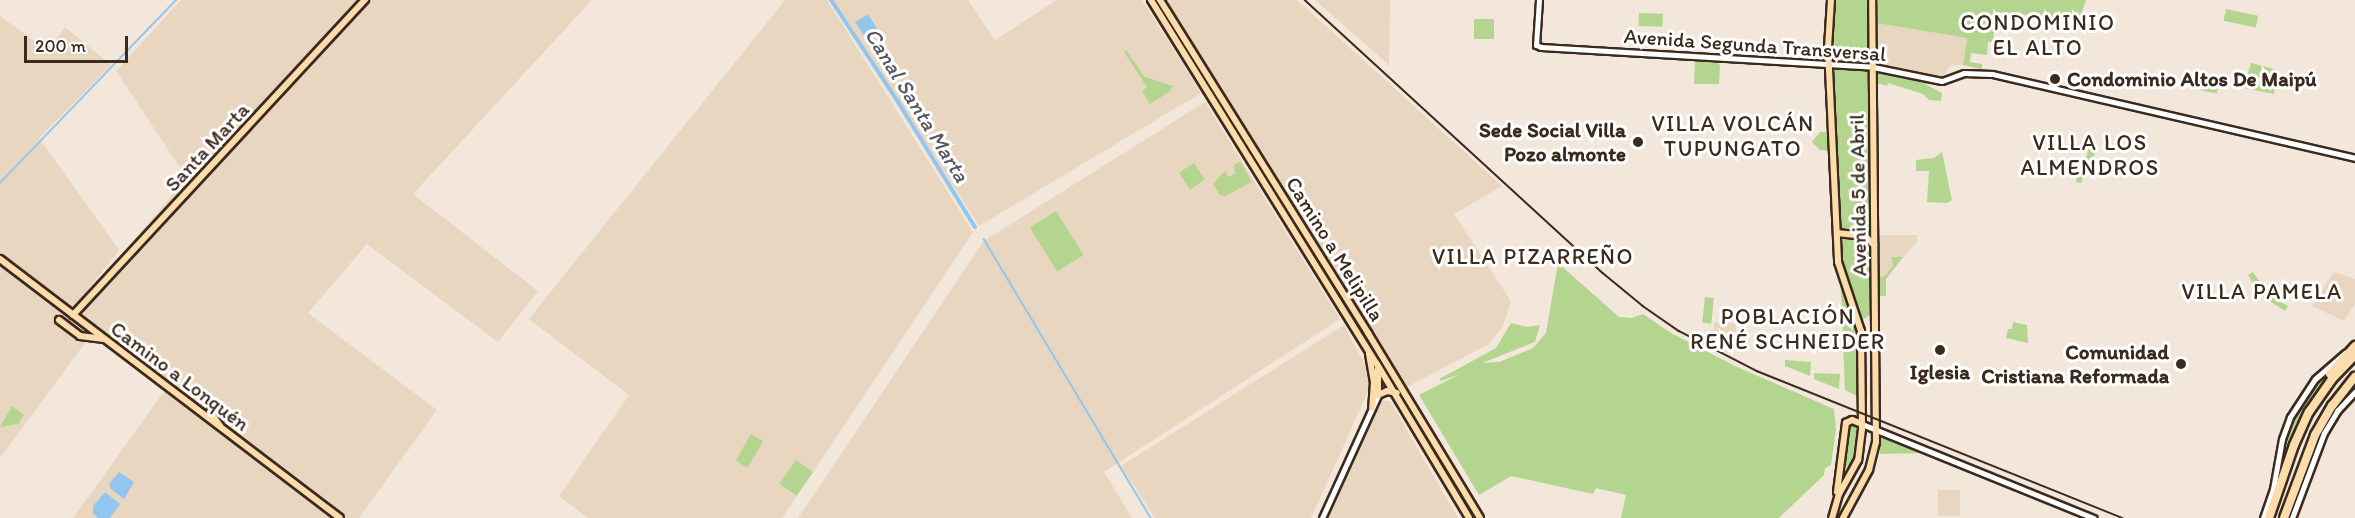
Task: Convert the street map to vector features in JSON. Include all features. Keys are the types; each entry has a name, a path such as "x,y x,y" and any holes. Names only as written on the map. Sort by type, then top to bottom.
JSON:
{"highway":[{"path":"2269,518 2297,437 2327,378 2355,346"},
{"path":"2315,402 2332,379 2355,355"},
{"path":"2284,518 2307,453 2338,398 2355,377"},
{"path":"2338,398 2355,384"}],"main road":[{"name":"Santa Marta","path":"73,315 365,0"},
{"name":"Camino a Melipilla","path":"1151,0 1377,364 1469,518"},
{"name":"Camino a Melipilla","path":"1160,0 1368,333 1480,518"},
{"name":"Avenida Segunda Transversal","path":"1539,0 1536,45 1873,67 1939,81 1968,73 2000,76 2355,158"},
{"path":"1831,0 1829,64 1838,246 1841,275 1861,332 1860,450 1837,499"},
{"name":"Avenida 5 de Abril","path":"1843,518 1872,462 1876,429 1872,0"},
{"path":"1264,183 1271,178"},
{"path":"1837,233 1867,236 1875,246"},
{"path":"1838,246 1842,239 1852,234"},
{"name":"Camino a Lonquén","path":"0,259 340,518"},
{"path":"59,320 80,336 104,339"},
{"path":"1322,518 1375,401 1377,364 1368,333"},
{"path":"2263,518 2272,489 2282,439 2293,411 2315,379 2355,346"},
{"path":"1367,348 1374,376 1375,401"},
{"path":"2292,518 2324,433 2337,411 2355,392"},
{"path":"1375,401 1395,394 1410,402"},
{"path":"210,412 222,429"},
{"path":"1832,518 1837,499 1846,423 1852,420 2094,518"},
{"path":"1418,433 1426,428"},
{"path":"1841,465 1846,469 1853,469"}],"shaded area":[{"path":"181,0 592,0 413,194 538,291 498,342 367,244 308,313 437,410 359,518 73,518 171,382 74,310 187,178 116,71"},
{"path":"785,0 827,0 973,232 782,518 588,518 559,496 629,395 529,319"},
{"path":"833,0 968,0 995,40 1057,0 1142,0 1201,93 979,226"},
{"path":"1164,0 1297,0 1502,186 1454,214 1511,301 1503,326 1489,344 1405,388"},
{"path":"1315,0 1390,0 1389,65"},
{"path":"0,16 48,51 65,27 111,65 39,138 119,250 68,315 91,335 0,458"},
{"path":"1876,23 1967,38 1963,65 1953,65 1947,69 1945,78 1877,65"},
{"path":"1205,102 1340,319 1104,472 1132,518 798,518 984,241"},
{"path":"1878,235 1917,235 1917,242 1886,277 1878,277"},
{"path":"2334,272 2355,279 2355,304 2344,321 2312,306"},
{"path":"1714,322 1736,323 1736,344 1714,333"},
{"path":"1344,325 1370,374 1370,387 1311,518 1155,518 1121,466"},
{"path":"1379,401 1390,401 1458,518 1327,518"},
{"path":"1938,490 1960,490 1960,516 1938,516"}],"green space":[{"path":"1833,0 1870,0 1873,174 1871,314 1857,324 1859,397 1845,390 1831,43"},
{"path":"1875,0 2086,0 2079,21 1996,12 1993,42 1988,42 1987,55 1971,53 1970,62 1982,64 1982,69 1963,65 1967,38 1876,23"},
{"path":"2226,9 2258,16 2256,28 2224,21"},
{"path":"1639,13 1663,14 1663,27 1639,26"},
{"path":"1474,19 1494,19 1494,39 1474,39"},
{"path":"1126,50 1145,77 1173,86 1169,92 1150,104 1142,91 1147,87 1124,52"},
{"path":"1695,60 1717,61 1720,66 1719,84 1694,84"},
{"path":"2251,63 2278,70 2274,94 2244,88"},
{"path":"1877,72 1926,81 1927,85 1942,93 1941,101 1929,100 1923,94 1888,83 1887,86 1877,83"},
{"path":"2205,76 2220,79 2217,94 2202,91"},
{"path":"1820,132 1831,132 1831,151 1820,150 1812,142"},
{"path":"2089,147 2097,149 2081,183 2076,182 2079,164 2084,166"},
{"path":"1942,152 1952,200 1947,203 1927,202 1929,171 1916,171 1916,160 1934,158"},
{"path":"1240,161 1252,182 1225,196 1220,195 1213,184 1225,171 1229,177 1236,173 1233,166"},
{"path":"1194,163 1205,180 1190,190 1179,173"},
{"path":"1056,211 1084,255 1057,272 1030,227"},
{"path":"1891,257 1903,257 1886,279 1886,296 1878,296 1879,277 1884,277 1893,266"},
{"path":"1558,263 1619,317 1632,318 1643,314 1671,333 1737,367 1834,409 1836,429 1831,465 1825,468 1824,475 1779,518 1621,518 1626,495 1596,488 1593,494 1511,476 1479,495 1419,395 1460,374 1441,381 1439,379 1496,348 1511,323 1527,327 1540,325 1535,342 1482,363 1499,362 1533,348 1546,333"},
{"path":"2253,272 2271,297 2288,306 2285,311 2260,295 2248,275"},
{"path":"1705,297 1714,298 1711,324 1702,323"},
{"path":"2013,322 2027,325 2028,343 2006,338 2008,329 2012,329"},
{"path":"1785,360 1811,362 1810,376 1785,366"},
{"path":"2328,371 2296,424 2275,488 2283,441 2295,411 2320,375"},
{"path":"1814,373 1840,374 1839,389 1814,379"},
{"path":"12,406 24,415 18,424 0,427"},
{"path":"1852,424 1859,427 1859,438 1854,460 1849,468 1844,464 1848,429"},
{"path":"751,434 763,441 748,468 736,461"},
{"path":"1879,435 1925,453 1880,454"},
{"path":"796,460 813,472 797,496 779,484"}],"water":[{"path":"868,14 878,30 865,38 855,22"},
{"path":"119,472 134,482 124,499 111,489 109,484"},
{"path":"105,492 120,504 110,518 98,518 93,514 93,506"}],"waterway":[{"path":"0,183 176,0"},
{"name":"Canal Santa Marta","path":"831,0 898,102 975,227"},
{"path":"984,239 1151,518"}],"railway":[{"path":"1305,0 1603,273 1643,306 1679,331 1757,371 2123,518"}],"place":[{"name":"Condominio Altos De Maipú","path":"2055,79"},
{"name":"Sede Social Villa Pozo almonte","path":"1638,142"},
{"name":"Iglesia","path":"1940,350"},
{"name":"Comunidad Cristiana Reformada","path":"2181,364"}],"district":[{"name":"CONDOMINIO EL ALTO","path":"2038,34"},
{"name":"VILLA VOLCÁN TUPUNGATO","path":"1733,136"},
{"name":"VILLA LOS ALMENDROS","path":"2090,154"},
{"name":"VILLA PIZARREÑO","path":"1533,257"},
{"name":"VILLA PAMELA","path":"2262,292"},
{"name":"POBLACIÓN RENÉ SCHNEIDER","path":"1788,328"}]}
